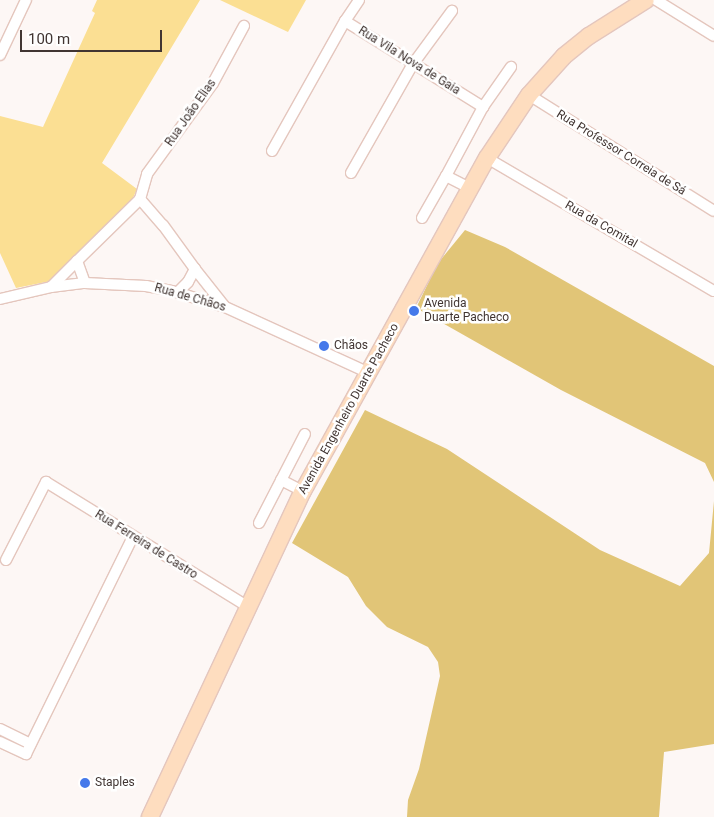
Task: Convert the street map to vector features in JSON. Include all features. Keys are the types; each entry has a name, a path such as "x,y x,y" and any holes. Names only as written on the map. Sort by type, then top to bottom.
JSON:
{"main road":[{"name":"Avenida Engenheiro Duarte Pacheco","path":"150,817 247,606 303,491 487,158 529,95 564,56 589,36 646,0"}],"street":[{"path":"0,55 26,0"},
{"path":"345,20 359,0"},
{"path":"656,0 714,36"},
{"path":"351,173 413,64 452,11"},
{"name":"Rua Vila Nova de Gaia","path":"272,151 345,20 483,107"},
{"name":"Rua João Elias","path":"140,199 147,174 213,83 244,26"},
{"path":"422,218 483,107 511,67"},
{"name":"Rua Professor Correia de Sá","path":"529,95 714,211"},
{"name":"Rua da Comital","path":"487,158 714,291"},
{"path":"446,176 470,188"},
{"path":"51,287 140,199 163,225 225,307"},
{"path":"77,261 85,283"},
{"path":"178,292 188,282 195,269"},
{"name":"Rua de Chãos","path":"0,299 51,287 85,283 146,286 178,292 225,307 369,373"},
{"path":"259,523 305,434"},
{"path":"281,480 303,491"},
{"name":"Rua Ferreira de Castro","path":"6,560 46,482 247,606"},
{"path":"0,742 26,754 133,536"},
{"path":"0,729 30,744"}],"shaded area":[{"path":"97,0 200,0 102,163 137,189 133,198 51,281 16,288 0,253 0,116 43,127 95,13 92,11"},
{"path":"220,0 306,0 288,32"},
{"path":"465,230 505,247 714,366 714,482 705,463 561,390 416,308 438,263"},
{"path":"365,410 447,449 600,550 680,586 709,553 714,501 714,744 664,752 659,817 407,817 408,800 419,769 440,676 438,662 428,647 387,627 366,606 348,577 292,543"}],"place":[{"name":"Avenida Duarte Pacheco","path":"414,311"},
{"name":"Chãos","path":"324,346"},
{"name":"Staples","path":"85,783"}]}
